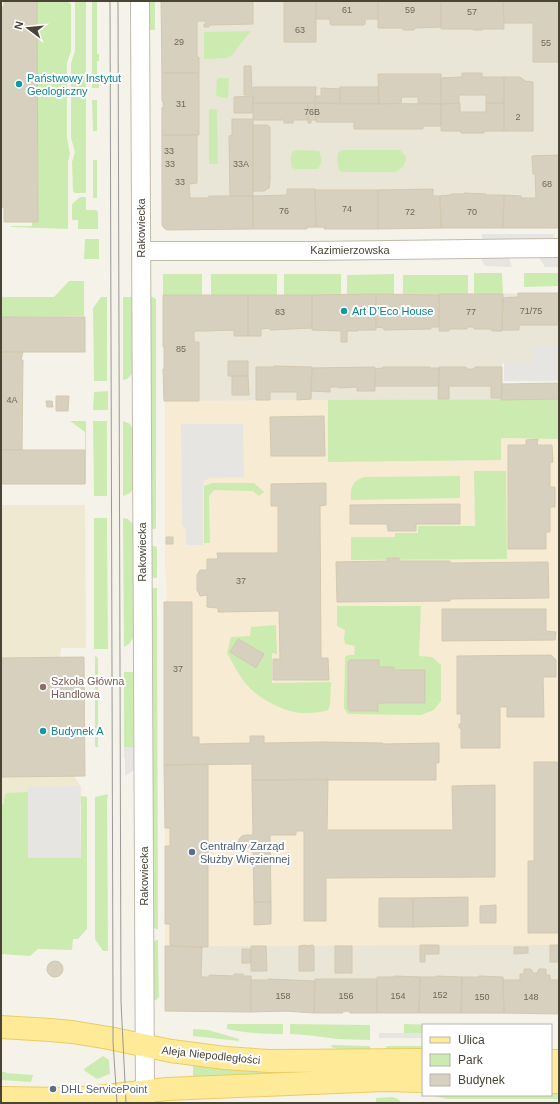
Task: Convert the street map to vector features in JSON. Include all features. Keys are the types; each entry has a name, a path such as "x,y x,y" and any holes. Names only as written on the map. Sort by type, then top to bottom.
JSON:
{"main road":[{"name":"Aleja Niepodległości","path":"1,1027 72,1032 144,1046 213,1057 258,1061 422,1060"},
{"path":"1,1098 75,1098 110,1096 145,1097 167,1090 383,1080 422,1080"}],"street":[{"name":"Rakowiecka","path":"140,1 145,1097"},
{"name":"Kazimierzowska","path":"141,251 559,248"}],"shaded area":[{"path":"161,1 559,1 559,228 165,229 162,225"},
{"path":"482,234 553,234 554,240 482,240"},
{"path":"507,253 512,267 485,266 478,254"},
{"path":"536,253 559,253 559,267 545,267"},
{"path":"559,293 559,363 502,363 501,400 164,401 163,295"},
{"path":"531,346 559,346 559,381 504,381 504,363 532,363"},
{"path":"559,399 559,945 165,946 164,602 166,602 167,598 165,570 165,401"},
{"path":"181,424 243,424 244,477 209,478 203,482 203,545 186,545 186,529 182,526"},
{"name":"Szkoła Główna Handlowa","path":"1,505 85,505 86,648 61,648 60,657 84,657 85,776 74,776 81,787 81,796 86,797 1,926"},
{"path":"124,747 134,747 134,770 125,776 125,758"},
{"path":"80,786 81,858 28,858 28,787"},
{"path":"559,945 559,1014 165,1011 165,946"},
{"path":"379,1033 422,1033 422,1038 379,1038"}],"green space":[{"path":"37,1 67,1 71,4 71,51 67,63 67,137 70,154 68,162 68,229 11,227 32,226 32,222 38,221"},
{"path":"75,1 86,1 85,193 75,193 73,191 72,162 75,152 71,138 71,63 75,51"},
{"path":"92,1 97,1 97,54 99,54 99,61 97,61 97,81 99,81 99,88 92,88"},
{"path":"148,1 155,1 155,30 149,29"},
{"path":"251,31 231,56 227,58 204,59 204,32"},
{"path":"218,78 229,78 228,98 217,96 216,94"},
{"path":"92,100 97,100 97,131 93,131"},
{"path":"210,109 215,109 217,111 218,164 209,164"},
{"path":"344,150 400,150 406,157 406,160 400,170 395,172 341,172 337,160 338,153"},
{"path":"293,151 319,151 321,160 319,167 317,169 295,169 292,167 291,155"},
{"path":"93,160 97,160 97,198 93,198"},
{"path":"80,197 86,198 86,210 96,210 98,212 98,229 78,229 78,220 72,220 72,204"},
{"path":"85,239 99,239 99,259 84,259"},
{"path":"474,273 502,273 503,294 474,294"},
{"path":"524,273 559,273 559,286 524,287"},
{"path":"163,274 202,274 202,295 163,295"},
{"path":"211,274 277,274 277,295 211,295"},
{"path":"284,274 341,274 341,295 284,295"},
{"path":"394,274 393,295 347,294 347,275"},
{"path":"403,275 468,275 468,294 403,294"},
{"path":"69,281 84,281 84,316 1,317 1,297 54,297"},
{"path":"101,297 107,297 107,381 94,381 93,308"},
{"path":"123,297 132,297 132,374 127,379 123,380"},
{"path":"150,297 156,299 155,529 150,529"},
{"path":"108,391 108,410 93,410 94,392"},
{"path":"559,399 559,439 501,438 501,460 328,462 328,400"},
{"path":"70,421 86,421 86,484 85,432"},
{"path":"93,421 107,421 107,496 94,496"},
{"path":"123,421 130,424 132,428 133,489 130,493 123,496"},
{"path":"474,471 506,471 507,559 351,560 351,537 395,537 395,533 418,533 418,526 475,526"},
{"path":"460,476 460,498 351,500 351,492 354,483 364,477"},
{"path":"212,483 254,483 264,492 259,496 253,491 214,490 209,496 210,543 204,543 204,486"},
{"path":"94,518 107,518 108,649 94,649"},
{"path":"123,518 128,519 133,524 133,638 129,644 124,647"},
{"path":"150,546 155,546 157,548 157,578 150,575"},
{"path":"153,588 157,588 158,929 152,925 151,591"},
{"path":"337,606 421,606 419,656 432,657 441,665 441,701 434,710 421,715 348,714 344,708 345,657 348,655 354,655 355,646 345,644 345,630 337,626"},
{"path":"276,625 277,654 272,653 272,683 331,682 330,705 328,710 302,713 284,709 272,704 257,694 245,683 238,673 227,653 231,637 250,636 251,627"},
{"path":"95,656 98,659 98,748 95,746"},
{"path":"124,672 133,672 134,747 124,747"},
{"path":"28,792 28,858 81,858 81,796 87,797 87,929 78,939 73,939 72,950 38,949 30,956 1,954 1,804 4,804 6,793"},
{"path":"108,794 108,951 103,951 95,939 95,797"},
{"path":"158,940 159,997 156,1000 152,1000 152,944"},
{"path":"227,1024 283,1024 283,1034 255,1033 227,1029"},
{"path":"290,1024 370,1025 370,1040 338,1039 290,1034"},
{"path":"404,1024 422,1025 422,1033 404,1033"},
{"path":"193,1029 208,1030 239,1039 239,1041 193,1036"},
{"path":"332,1045 370,1046 370,1049 368,1051 342,1050 331,1047"},
{"path":"387,1046 422,1046 422,1051 389,1051 385,1049"},
{"path":"103,1056 109,1060 110,1074 97,1079 84,1069"},
{"path":"193,1063 374,1068 193,1081"},
{"path":"1,1072 33,1075 31,1082 1,1080"},
{"path":"552,1091 559,1091 559,1099 448,1099 433,1096 552,1096"},
{"path":"393,1097 402,1103 376,1103 376,1098"}],"building":[{"name":"Państwowy Instytut Geologiczny","path":"4,1 37,1 38,222 4,222 4,207 1,207 1,7 4,7"},
{"path":"161,1 253,1 253,24 209,25 209,27 204,27 206,21 197,21 197,57 199,57 199,73 162,73"},
{"path":"284,1 316,1 316,42 284,42"},
{"path":"316,1 378,1 378,19 365,19 364,25 331,25 330,19 316,19"},
{"path":"378,1 441,1 441,27 415,28 414,30 403,30 403,28 378,28"},
{"path":"441,1 503,1 504,29 441,29"},
{"path":"503,1 559,1 559,62 533,62 533,23 504,23"},
{"path":"244,66 251,66 252,95 244,95"},
{"path":"162,73 199,73 199,135 162,135 162,108 164,107 162,101"},
{"path":"462,73 482,73 482,77 504,77 504,103 486,103 486,95 459,95 459,103 441,104 441,78 462,77"},
{"path":"378,74 441,74 441,104 418,103 418,97 402,97 401,103 379,104"},
{"path":"504,77 520,77 525,81 533,82 533,131 504,131"},
{"path":"253,87 316,87 315,103 253,103"},
{"path":"340,87 378,87 379,104 340,104"},
{"path":"321,88 340,89 340,104 315,103 316,96 321,96"},
{"path":"253,96 252,113 234,113 234,97"},
{"path":"253,103 308,103 308,120 293,120 293,123 284,123 284,120 253,120"},
{"path":"308,103 315,103 316,120 311,120 311,123 308,123"},
{"path":"315,103 441,104 441,126 423,126 423,129 354,129 354,122 316,122"},
{"path":"460,103 460,112 486,112 486,103 504,103 504,131 461,133 461,131 441,131 441,104"},
{"path":"232,119 253,119 253,196 230,196 229,136 232,135"},
{"path":"253,125 267,125 270,127 270,180 269,188 264,191 253,191"},
{"path":"162,135 197,135 197,183 189,184 190,198 208,198 209,196 253,196 253,229 167,230 164,228 162,225"},
{"path":"559,155 559,228 503,228 504,195 521,196 521,198 536,198 535,174 533,174 532,156"},
{"path":"287,189 315,189 316,227 307,227 307,229 253,229 253,196 287,195"},
{"path":"433,189 433,196 440,196 441,228 378,229 378,190"},
{"path":"315,190 378,190 378,229 324,229 325,227 316,227"},
{"path":"464,193 504,195 503,228 441,228 440,196"},
{"path":"518,293 559,293 559,325 519,325 519,330 502,330 503,298 518,297"},
{"path":"376,294 439,295 439,327 431,327 431,329 384,330 384,328 376,327"},
{"name":"Art D’Eco House","path":"376,294 376,330 347,331 347,342 341,342 341,331 312,330 312,295"},
{"path":"439,294 503,294 502,331 467,327 467,329 449,329 449,331 439,331"},
{"path":"163,295 248,295 248,336 234,336 234,330 194,331 194,342 199,342 199,401 164,401"},
{"path":"248,295 312,295 312,328 261,329 261,336 248,336"},
{"path":"1,317 85,317 85,352 1,352"},
{"path":"1,352 23,352 21,360 23,360 22,450 1,450"},
{"path":"228,361 248,361 248,376 228,376"},
{"path":"256,367 312,367 311,399 297,400 297,392 270,392 270,400 256,400"},
{"path":"375,367 375,391 357,391 357,387 330,387 330,392 311,391 312,368"},
{"path":"383,367 439,368 439,386 375,386 375,369"},
{"path":"439,367 466,367 467,369 474,369 475,367 502,367 502,398 491,398 491,386 449,386 449,399 438,399"},
{"path":"232,376 248,376 249,395 232,395"},
{"path":"559,383 559,399 501,400 502,384"},
{"path":"56,396 69,396 68,411 56,411"},
{"path":"46,401 52,401 53,407 47,407"},
{"path":"324,416 325,456 271,456 270,417"},
{"path":"538,439 537,445 552,445 553,462 550,463 550,487 555,487 555,507 550,507 550,532 546,532 546,549 508,549 508,445 526,445 526,440"},
{"path":"1,450 85,450 85,484 1,484"},
{"path":"326,483 326,505 320,506 321,658 328,658 329,680 273,680 273,659 280,659 279,611 218,612 218,608 207,607 207,595 200,596 197,591 197,575 200,570 207,570 207,559 218,559 217,553 278,553 278,506 271,506 271,484"},
{"path":"460,504 460,524 416,524 416,531 388,531 387,524 350,524 350,505"},
{"path":"166,537 173,537 173,544 166,544"},
{"path":"387,558 399,558 399,561 450,561 450,563 548,562 549,598 337,602 336,562 387,561"},
{"path":"164,602 192,602 192,737 199,737 199,744 250,743 250,736 264,736 264,743 439,743 439,763 436,763 436,780 252,780 252,764 164,765"},
{"path":"442,609 546,609 546,631 556,632 555,640 442,641"},
{"path":"238,639 264,654 256,668 230,652"},
{"path":"551,655 556,660 556,677 543,677 544,717 507,717 507,707 500,707 500,748 461,748 461,728 459,728 459,724 461,724 461,714 457,714 457,656"},
{"name":"Budynek A","path":"84,657 85,776 1,777 1,658"},
{"path":"350,660 379,660 379,667 394,667 394,670 425,670 425,703 378,703 378,711 350,711 348,709 348,662"},
{"path":"534,762 559,762 559,933 528,933 528,861 534,861"},
{"path":"208,764 208,947 170,946 170,924 165,924 165,846 170,846 170,828 165,828 164,765"},
{"path":"328,779 327,830 453,830 452,786 495,785 495,877 326,878 326,921 304,921 304,831 296,831 296,835 270,835 271,902 254,902 253,848 239,848 238,843 242,836 253,835 252,780"},
{"path":"468,897 468,926 413,927 413,898"},
{"path":"379,898 413,898 413,927 379,927"},
{"path":"254,902 271,902 271,924 254,925"},
{"path":"496,905 496,923 480,923 480,906"},
{"path":"313,945 314,947 314,971 299,971 299,946"},
{"path":"420,945 439,945 439,954 425,954 425,962 420,962"},
{"path":"550,945 559,945 559,962 550,962"},
{"path":"165,946 202,947 201,977 209,977 209,975 234,976 234,974 251,976 251,1012 165,1011"},
{"path":"251,946 266,946 267,971 251,971"},
{"path":"335,946 352,946 352,973 335,973"},
{"path":"514,947 528,947 528,953 514,954"},
{"path":"242,949 251,949 251,963 242,963"},
{"path":"52,961 58,961 63,966 61,975 58,977 52,977 47,972 47,966"},
{"path":"524,969 531,969 533,973 537,973 539,969 546,969 546,975 550,975 550,980 559,980 559,1014 504,1013 503,980 520,980 520,974 524,974"},
{"path":"377,977 420,977 419,1013 377,1013"},
{"path":"420,977 462,977 461,1013 419,1013"},
{"path":"462,977 503,977 504,1013 461,1013"},
{"path":"268,979 315,981 314,1013 284,1011 251,1012 251,980"},
{"path":"315,979 377,979 377,1013 350,1013 350,1011 342,1011 343,1013 314,1013"}],"tram line":[{"path":"110,1 113,1042 117,1103"},
{"path":"118,1 121,1002 126,1103"}],"place":[{"name":"Państwowy Instytut Geologiczny","path":"19,84"},
{"name":"Art D’Eco House","path":"344,311"},
{"name":"Szkoła Główna Handlowa","path":"43,687"},
{"name":"Budynek A","path":"43,731"},
{"name":"Centralny Zarząd Służby Więziennej","path":"192,852"},
{"name":"DHL ServicePoint","path":"53,1089"}]}
